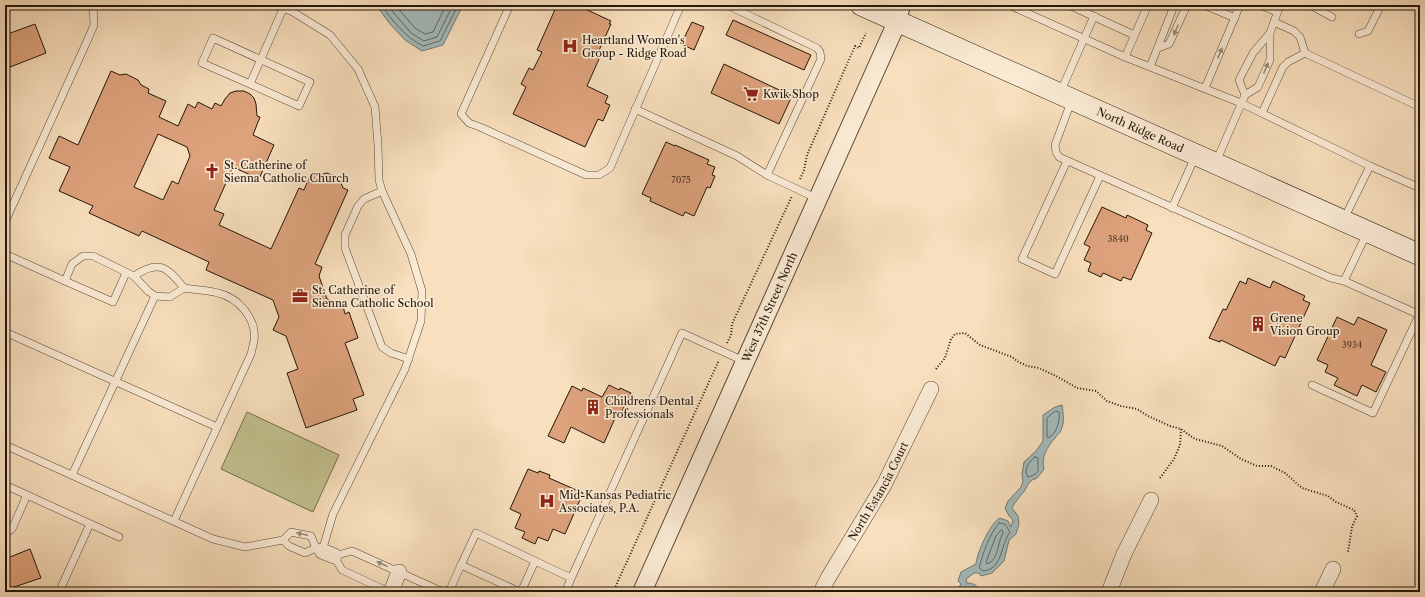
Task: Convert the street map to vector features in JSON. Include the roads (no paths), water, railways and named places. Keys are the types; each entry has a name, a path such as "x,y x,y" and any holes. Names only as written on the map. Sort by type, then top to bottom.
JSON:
{"main road":[{"name":"North Ridge Road","path":"861,5 899,13 1066,97 1420,255"}],"street":[{"name":"West 37th Street North","path":"642,592 746,362 899,13 913,5"},
{"name":"North Estancia Court","path":"822,592 828,578 884,486 931,389"},
{"path":"1109,592 1124,554 1151,500"},
{"path":"1322,592 1333,569"},
{"path":"390,592 399,572"}],"lane":[{"path":"5,222 94,25 93,5"},
{"path":"274,5 293,12 330,35 358,69 375,107 379,180 382,191 411,254 422,291 421,321 402,375 333,514 324,552"},
{"path":"510,5 461,114 469,123 586,175 599,176 610,168 681,5"},
{"path":"727,5 817,48 820,52 821,59 767,174"},
{"path":"1009,5 1124,57 1241,103 1370,166 1420,188"},
{"path":"1068,5 1134,35"},
{"path":"1124,57 1148,5"},
{"path":"1150,67 1174,6 1176,5"},
{"path":"1158,48 1170,44 1187,5"},
{"path":"1204,5 1235,18"},
{"path":"1204,88 1240,5"},
{"path":"1260,5 1277,12"},
{"path":"1245,95 1239,80 1253,53 1270,32 1277,12 1283,5"},
{"path":"1310,5 1332,17"},
{"path":"1359,34 1368,31 1382,5"},
{"path":"250,84 283,9"},
{"path":"1094,16 1084,39 1066,97 1055,145 1056,152 1059,157 1331,278 1344,281 1420,315 1372,413 1312,385"},
{"path":"1274,22 1294,31 1300,37 1305,53 1420,107"},
{"path":"1172,208 1206,160 1245,95 1258,87 1270,60 1270,32"},
{"path":"213,38 310,82 299,106 250,84 202,63 213,38"},
{"path":"1262,113 1283,67 1288,62 1305,53"},
{"path":"635,109 737,156 767,174 818,199"},
{"path":"1067,161 1022,259 1055,274 1100,176"},
{"path":"1343,221 1370,166"},
{"path":"382,191 364,199 358,206 344,236 345,248 382,347 391,353 408,359"},
{"path":"1344,281 1367,232"},
{"path":"5,254 113,302 126,273"},
{"path":"65,281 72,264 83,256 93,256 134,276 148,292 156,296 170,297 184,288 218,293 237,302 248,315 253,327 254,341 251,354 174,521"},
{"path":"134,276 144,269 152,267 164,268 172,273 184,288"},
{"path":"72,475 156,296"},
{"path":"5,332 217,427"},
{"path":"565,592 682,333 746,362"},
{"path":"5,445 213,539 245,547 283,540 291,532 311,536 342,570 390,592"},
{"path":"5,485 119,537"},
{"path":"5,533 12,529 27,495"},
{"path":"60,592 90,524"},
{"path":"449,592 476,533 571,578"},
{"path":"283,540 289,546 305,553 352,551 443,592"},
{"path":"461,565 520,592 535,561"}],"water":[{"path":"376,5 463,5 443,45 422,51 405,40 390,24"},
{"path":"1062,405 1063,424 1060,432 1045,452 1043,460 1044,469 1037,478 1028,484 1012,508 1018,516 1019,524 1016,534 1009,540 1004,561 992,573 981,576 979,573 974,573 966,579 967,583 975,585 980,592 956,592 961,584 958,581 961,572 976,564 988,532 996,521 1000,518 1008,521 1011,527 1013,520 1005,508 1008,501 1021,487 1023,481 1022,474 1024,462 1036,451 1043,441 1043,415 1055,407"}],"place":[{"name":"Heartland Women's Group - Ridge Road","path":"570,46"},
{"name":"Kwik Shop","path":"751,94"},
{"name":"St. Catherine of Sienna Catholic Church","path":"212,171"},
{"name":"St. Catherine of Sienna Catholic School","path":"300,296"},
{"name":"Grene Vision Group","path":"1258,324"},
{"name":"Childrens Dental Professionals","path":"593,407"},
{"name":"Mid-Kansas Pediatric Associates, P.A.","path":"547,501"}]}
